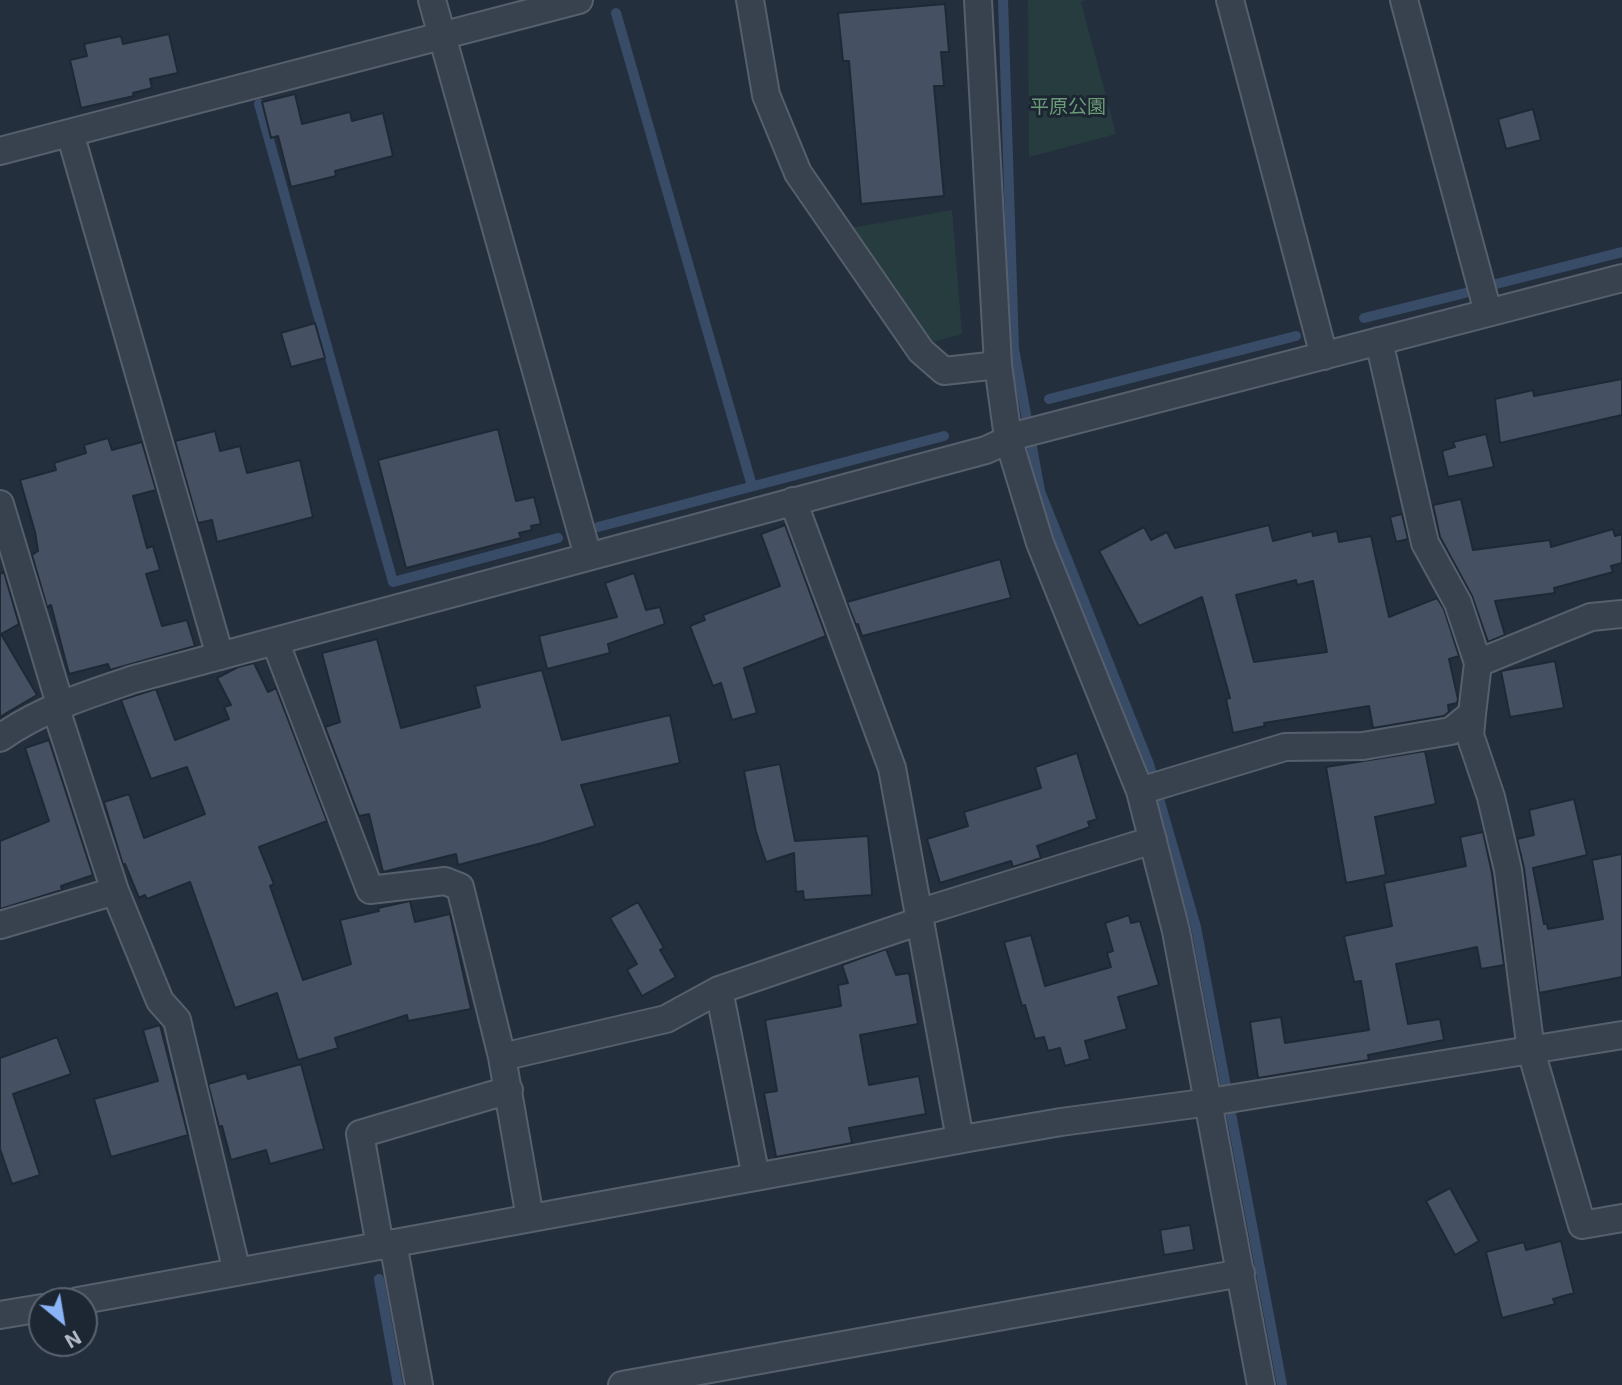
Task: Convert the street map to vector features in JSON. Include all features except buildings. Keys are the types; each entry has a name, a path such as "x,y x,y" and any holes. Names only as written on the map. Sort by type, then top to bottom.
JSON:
{"street":[{"path":"432,0 588,556"},
{"path":"0,151 579,0"},
{"path":"750,0 766,95 797,173 921,351 944,371 998,365"},
{"path":"978,0 998,365 1040,543 1145,790 1153,840 1214,1102 1261,1385"},
{"path":"1230,0 1324,356"},
{"path":"1404,0 1488,313"},
{"path":"70,133 220,656"},
{"path":"0,738 57,705 134,679 986,450 1014,437 1054,426 1622,278"},
{"path":"1379,341 1425,543 1458,603 1478,663 1470,735 1491,797 1508,870 1531,1051 1582,1225 1622,1218"},
{"path":"793,501 892,768 960,1139"},
{"path":"0,504 57,705 116,891 160,1002 177,1020 237,1272"},
{"path":"1478,663 1591,617 1622,614"},
{"path":"275,641 370,890 445,881 460,887 509,1090 530,1218"},
{"path":"1145,790 1285,747 1363,746 1451,731 1472,714"},
{"path":"502,1057 666,1019 719,990 919,917 1153,840"},
{"path":"0,925 116,891"},
{"path":"719,990 755,1177"},
{"path":"98,1297 960,1139 1061,1122 1214,1102 1622,1035"},
{"path":"419,1385 360,1135 509,1090"},
{"path":"622,1385 1241,1273"},
{"path":"0,1315 28,1310"}],"green space":[{"name":"平原公園","path":"1028,0 1086,0 1081,2 1116,134 1029,157"},
{"path":"952,210 962,334 933,342 851,228"}],"waterway":[{"path":"1003,0 1014,349 1040,491 1149,764 1196,927 1282,1385"},
{"path":"616,13 752,486"},
{"path":"259,104 393,582 558,538"},
{"path":"1496,284 1622,252"},
{"path":"1364,318 1465,293"},
{"path":"1049,399 1296,336"},
{"path":"598,527 944,436"},
{"path":"379,1279 398,1385"}]}
